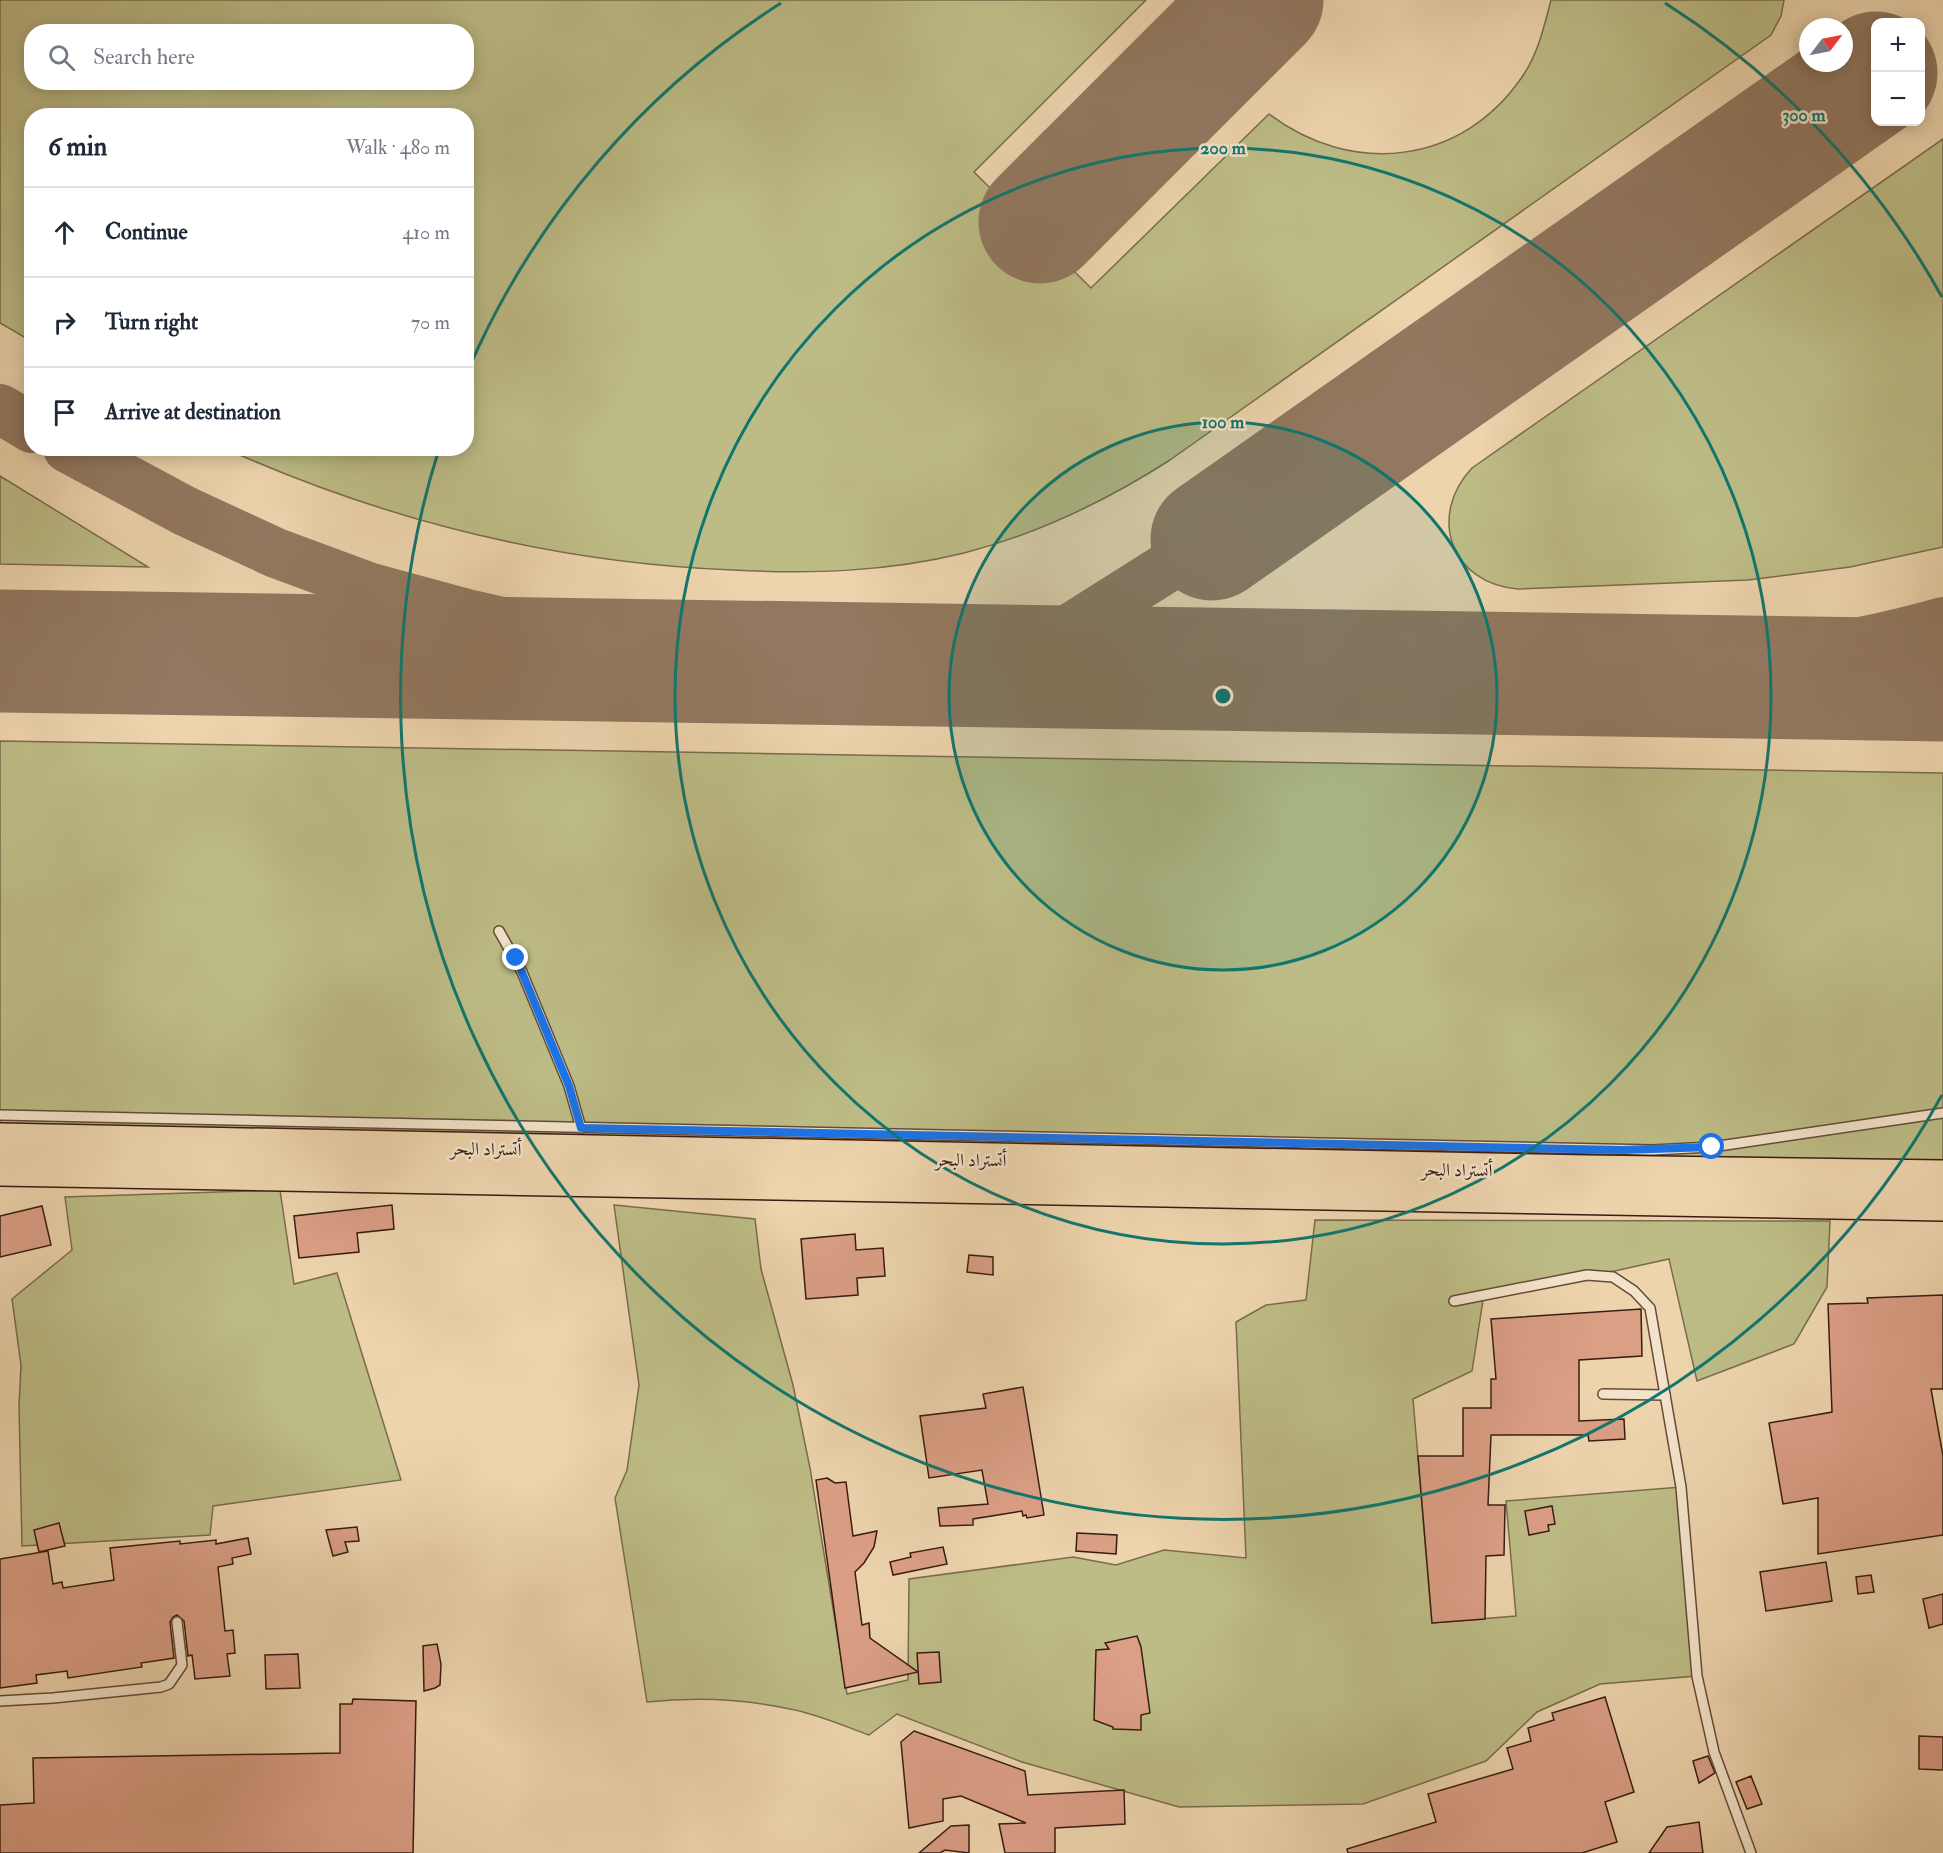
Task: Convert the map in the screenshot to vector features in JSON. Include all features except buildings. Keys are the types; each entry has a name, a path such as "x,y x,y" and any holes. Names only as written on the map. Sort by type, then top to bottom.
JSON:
{"highway":[{"name":"أتستراد البحر","path":"0,1140 1586,1173 1943,1177"},
{"name":"أتستراد البحر","path":"0,1169 1943,1204"}],"lane":[{"path":"499,931 516,958 526,982 569,1086 581,1128"},
{"path":"0,1115 1652,1150 1712,1147 1943,1113"},
{"path":"1454,1301 1587,1275 1613,1277 1634,1291 1650,1308 1681,1487 1697,1676 1714,1752 1750,1853"},
{"path":"1603,1394 1665,1395"},
{"path":"0,1701 53,1698 161,1687 170,1684 182,1665 177,1622"}],"shaded area":[{"path":"0,0 1146,0 974,172 1091,288 1269,114 1301,134 1335,147 1370,153 1404,152 1437,144 1469,129 1497,106 1522,77 1532,59 1551,0 1784,0 1781,16 1771,35 1170,460 1121,489 1045,526 991,545 935,559 878,568 791,572 667,566 602,558 538,548 411,517 287,475 242,456 474,456 474,108 24,108 24,337 0,323"},
{"path":"1943,139 1943,547 1850,567 1748,580 1518,589 1495,584 1476,575 1462,561 1453,545 1449,526 1451,506 1458,487 1472,468"},
{"path":"0,476 148,567 0,564"},
{"path":"0,741 1943,773 1943,1177 0,1142"},
{"path":"280,1190 294,1284 337,1273 401,1480 213,1506 210,1535 22,1546 19,1406 21,1365 12,1299 72,1250 65,1197"},
{"path":"614,1205 755,1219 761,1269 793,1385 810,1468 847,1694 908,1680 909,1579 1073,1557 1116,1565 1164,1550 1246,1558 1236,1322 1266,1305 1306,1300 1315,1220 1830,1221 1827,1287 1794,1344 1697,1381 1669,1259 1483,1300 1472,1371 1413,1399 1432,1623 1516,1616 1506,1501 1681,1487 1697,1676 1600,1684 1537,1712 1486,1761 1363,1804 1179,1807 1022,1762 897,1714 869,1735 810,1714 755,1703 701,1699 647,1702 615,1498 627,1470 639,1385"}],"taxiway":[{"path":"0,409 24,423"},
{"path":"83,456 185,511 276,553 368,587 471,615 578,639 760,651 831,663"},
{"path":"1011,666 1212,539"},
{"path":"1647,675 1833,647 1943,622"}],"runway":[{"path":"1040,222 1262,0"},
{"path":"1212,539 1871,77"},
{"path":"0,651 1943,680"}],"route":[{"path":"516,958 569,1086 581,1128 1622,1150 1712,1147"}]}
